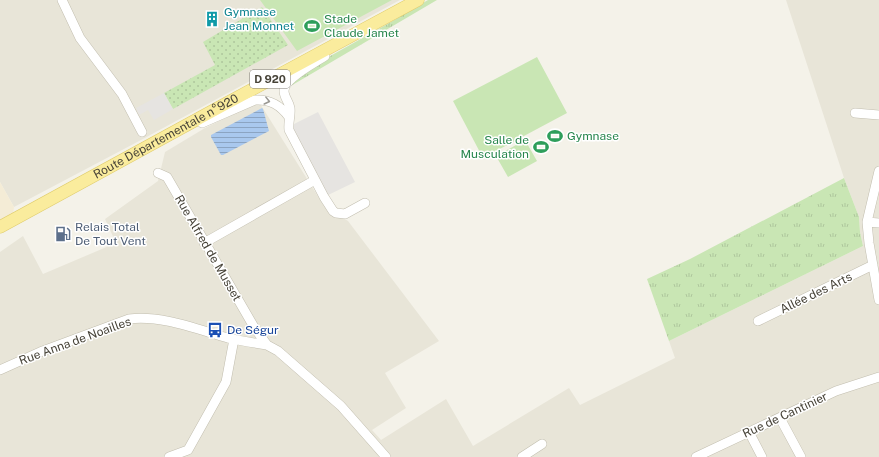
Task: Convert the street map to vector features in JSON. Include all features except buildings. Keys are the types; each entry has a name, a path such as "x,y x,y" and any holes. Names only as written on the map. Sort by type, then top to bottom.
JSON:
{"main road":[{"name":"D 920","path":"375,24 418,0"},
{"name":"Route Départementale n°920","path":"0,227 375,24"}],"street":[{"path":"62,0 80,38 122,94 142,132"},
{"path":"365,203 344,214 336,213 330,207 291,133 289,126 290,110 284,92 284,87 288,81 375,24"},
{"path":"166,136 186,130 255,100 263,99 281,107 289,117"},
{"path":"855,113 879,115"},
{"path":"879,171 867,222 869,243 879,300"},
{"name":"Rue Alfred de Musset","path":"158,173 167,177 254,328 267,345 278,351 341,406 386,457"},
{"path":"204,243 315,180"},
{"path":"867,222 879,223"},
{"name":"Allée des Arts","path":"758,321 873,265"},
{"name":"Rue Anna de Noailles","path":"0,370 40,352 133,319 160,320 234,339 267,345"},
{"path":"245,341 254,328"},
{"path":"169,457 188,450 226,382 234,339"},
{"name":"Rue de Cantinier","path":"696,457 836,391 878,377"},
{"path":"780,418 801,457"},
{"path":"749,432 762,457"},
{"path":"522,457 542,444"}],"shaded area":[{"path":"0,0 400,0 14,207 0,182"},
{"path":"786,0 879,0 879,457 0,457 0,252 23,236 43,274 116,243 105,219 158,181 165,152 205,128 259,102 324,206 348,221 439,341 385,373 406,408 372,430 381,440 446,399 473,446 569,388 580,405 675,358 669,341 863,246 859,217 844,178"},
{"path":"164,93 173,109 154,120 148,110 139,115 136,108"},
{"path":"318,112 355,182 324,197 293,129 294,124"},
{"path":"0,182 14,207 13,214 0,221"}],"green space":[{"name":"Stade Claude Jamet","path":"260,0 392,0 297,51"},
{"path":"428,0 437,0 289,87 289,84 316,64"},
{"path":"262,7 288,45 173,109 164,93 215,65 203,42"},
{"path":"537,57 567,113 483,158 453,101"},
{"path":"525,140 537,161 508,177 496,156"},
{"path":"844,178 859,217 863,246 669,341 647,279 690,259"}],"water":[{"path":"262,108 269,131 221,155 211,135"}],"place":[{"name":"Gymnase Jean Monnet","path":"212,19"},
{"name":"Stade Claude Jamet","path":"312,26"},
{"name":"Gymnase","path":"555,136"},
{"name":"Salle de Musculation","path":"541,147"},
{"name":"Relais Total De Tout Vent","path":"63,234"},
{"name":"De Ségur","path":"215,330"}]}
